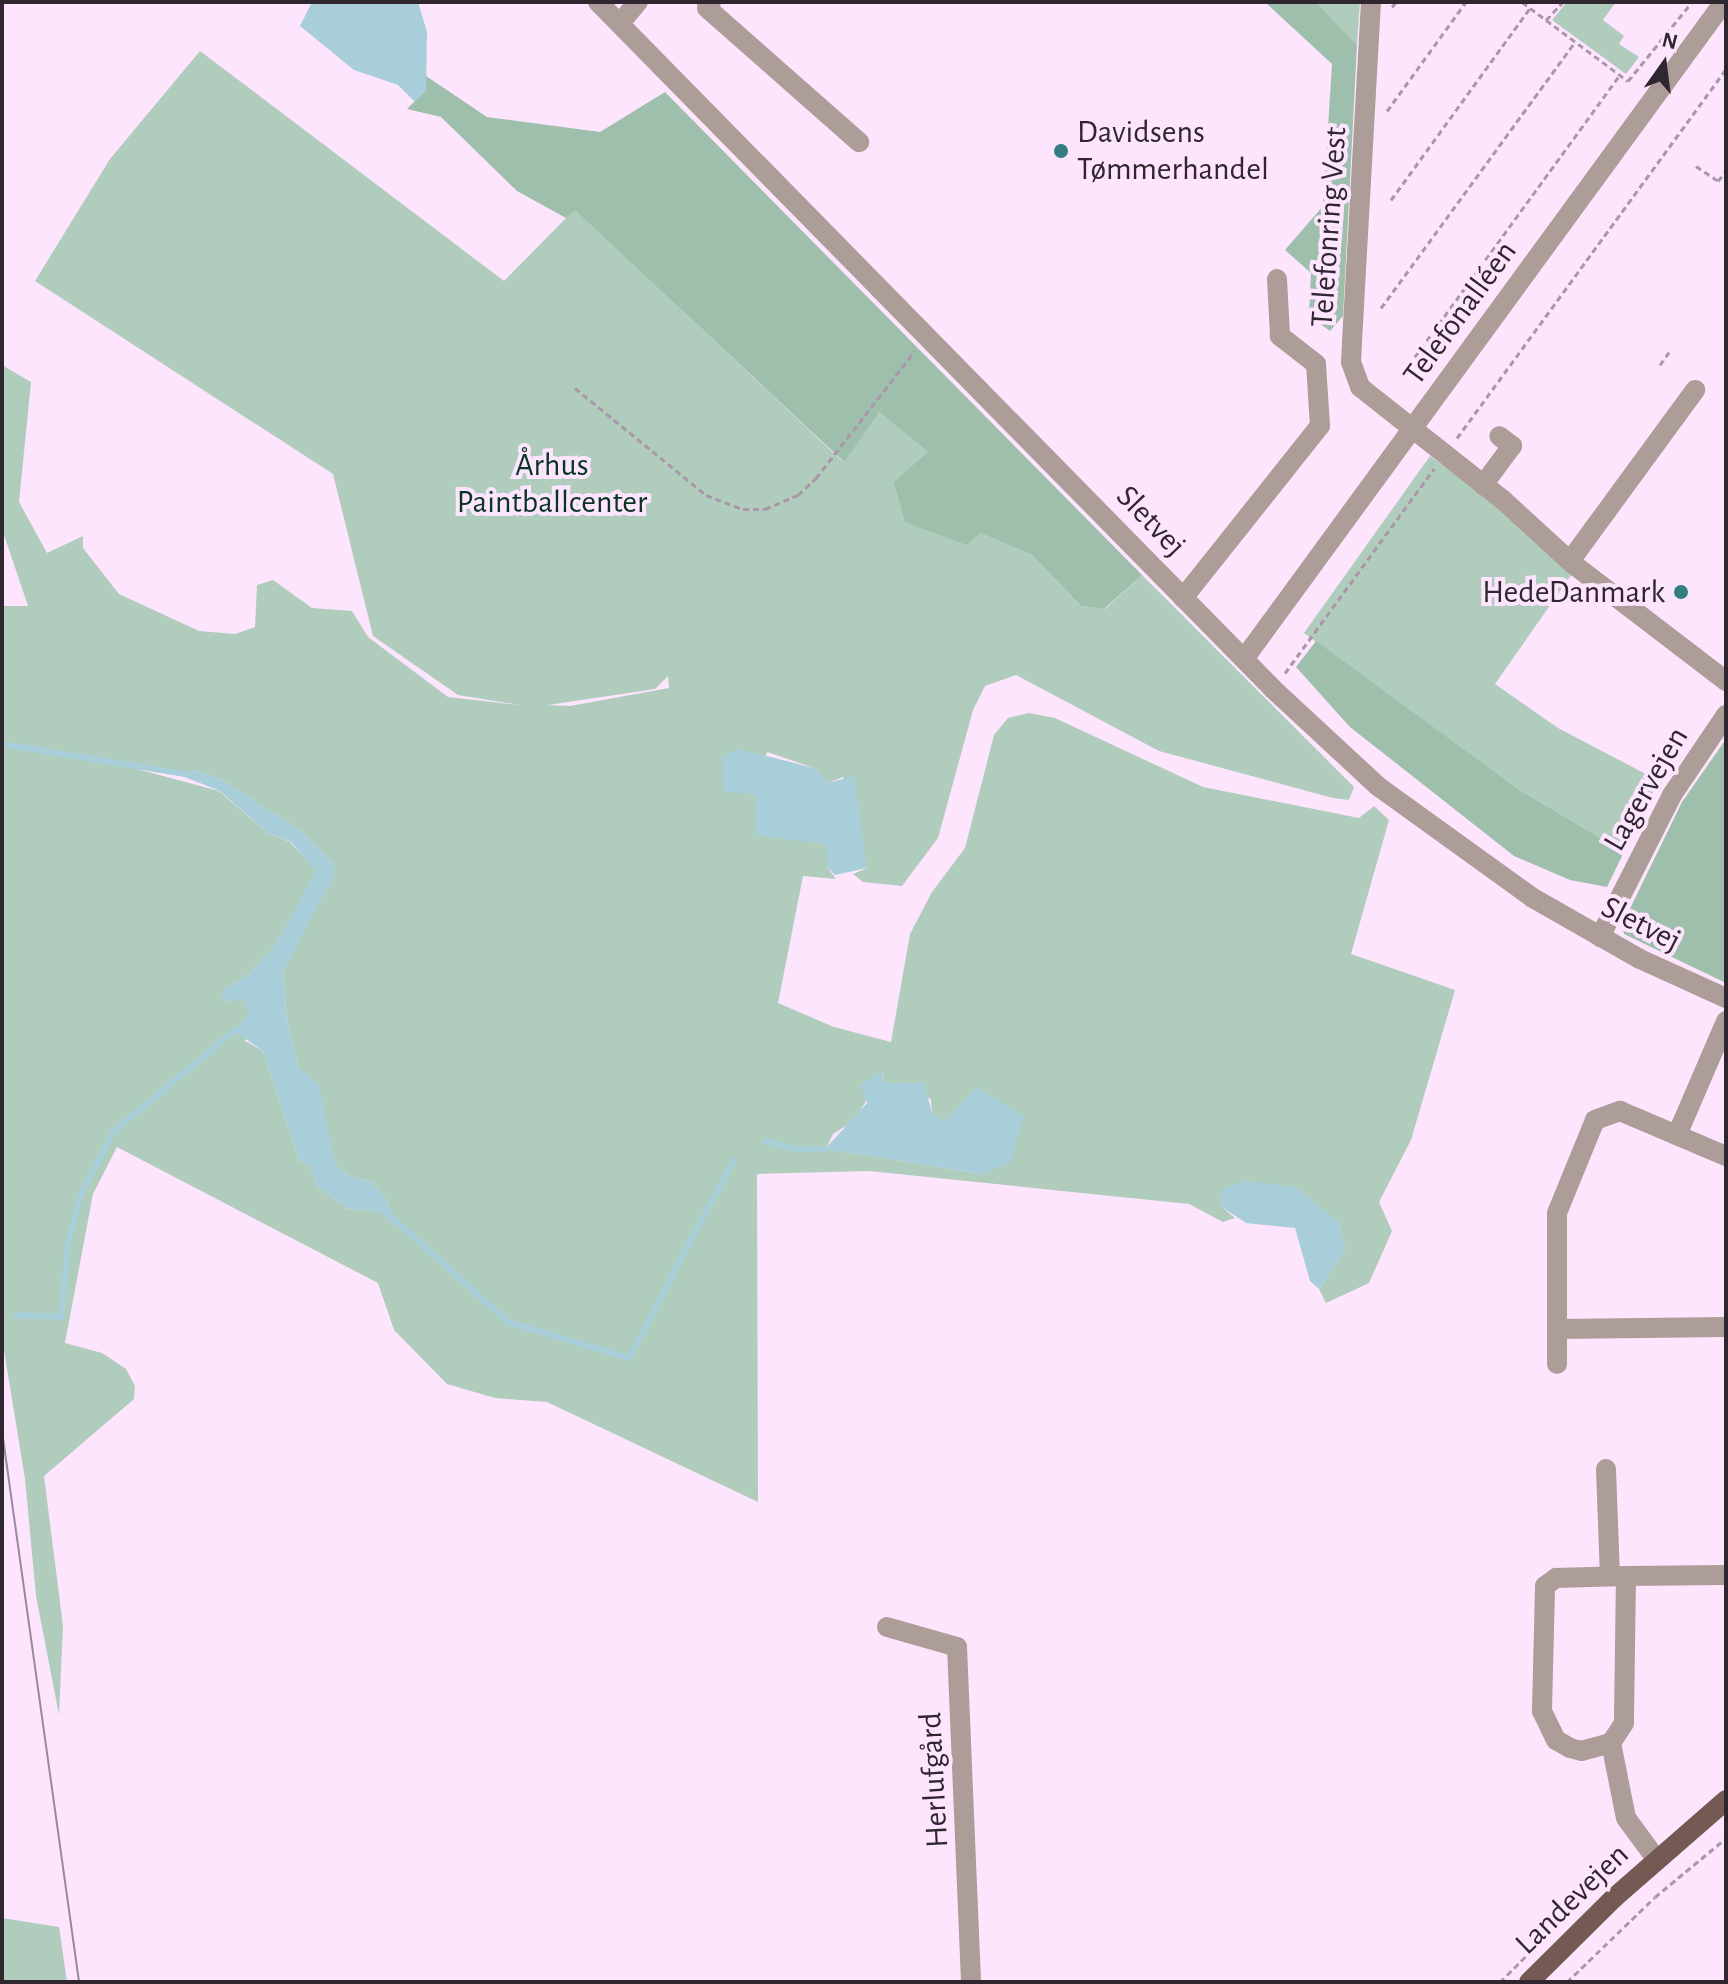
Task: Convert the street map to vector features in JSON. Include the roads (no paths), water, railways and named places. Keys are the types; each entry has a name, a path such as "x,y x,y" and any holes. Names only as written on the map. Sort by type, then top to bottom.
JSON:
{"main road":[{"name":"Landevejen","path":"1529,1982 1657,1860 1726,1800"},
{"name":"Landevejen","path":"1657,1860 1726,1814"}],"street":[{"name":"Sletvej","path":"598,2 1273,689 1423,822 1511,884 1600,937 1726,998"},
{"path":"621,22 638,2"},
{"path":"711,2 707,8 859,142"},
{"name":"Telefonring Vest","path":"1371,2 1351,362 1368,396 1483,485 1570,561 1726,681"},
{"name":"Telefonalléen","path":"1244,659 1724,2"},
{"path":"1183,598 1320,426 1316,364 1280,336 1277,279"},
{"path":"1570,561 1695,390"},
{"path":"1483,485 1512,442"},
{"name":"Lagervejen","path":"1600,937 1672,795 1726,715"},
{"path":"1677,1135 1726,1021"},
{"path":"1557,1364 1557,1213 1595,1120 1620,1111 1726,1156"},
{"path":"1558,1329 1726,1327"},
{"path":"1606,1469 1618,1576 1627,1713 1611,1743 1626,1818 1657,1860"},
{"path":"1611,1743 1582,1751 1570,1748 1545,1725 1541,1616 1545,1586 1556,1578 1726,1575"},
{"name":"Herlufgård","path":"887,1627 957,1647 971,1982"}],"waterway":[{"path":"2,744 186,774"},
{"path":"16,1315 61,1317 68,1244 79,1199 114,1131 234,1031"},
{"path":"765,1141 797,1149 825,1149"},
{"path":"394,1219 508,1322 629,1358 733,1161"}],"tram line":[{"path":"2,1431 79,1982"}],"place":[{"name":"Davidsens Tømmerhandel","path":"1061,151"},
{"name":"HedeDanmark","path":"1681,592"}],"park label":[{"name":"Århus Paintballcenter","path":"552,484"}]}
